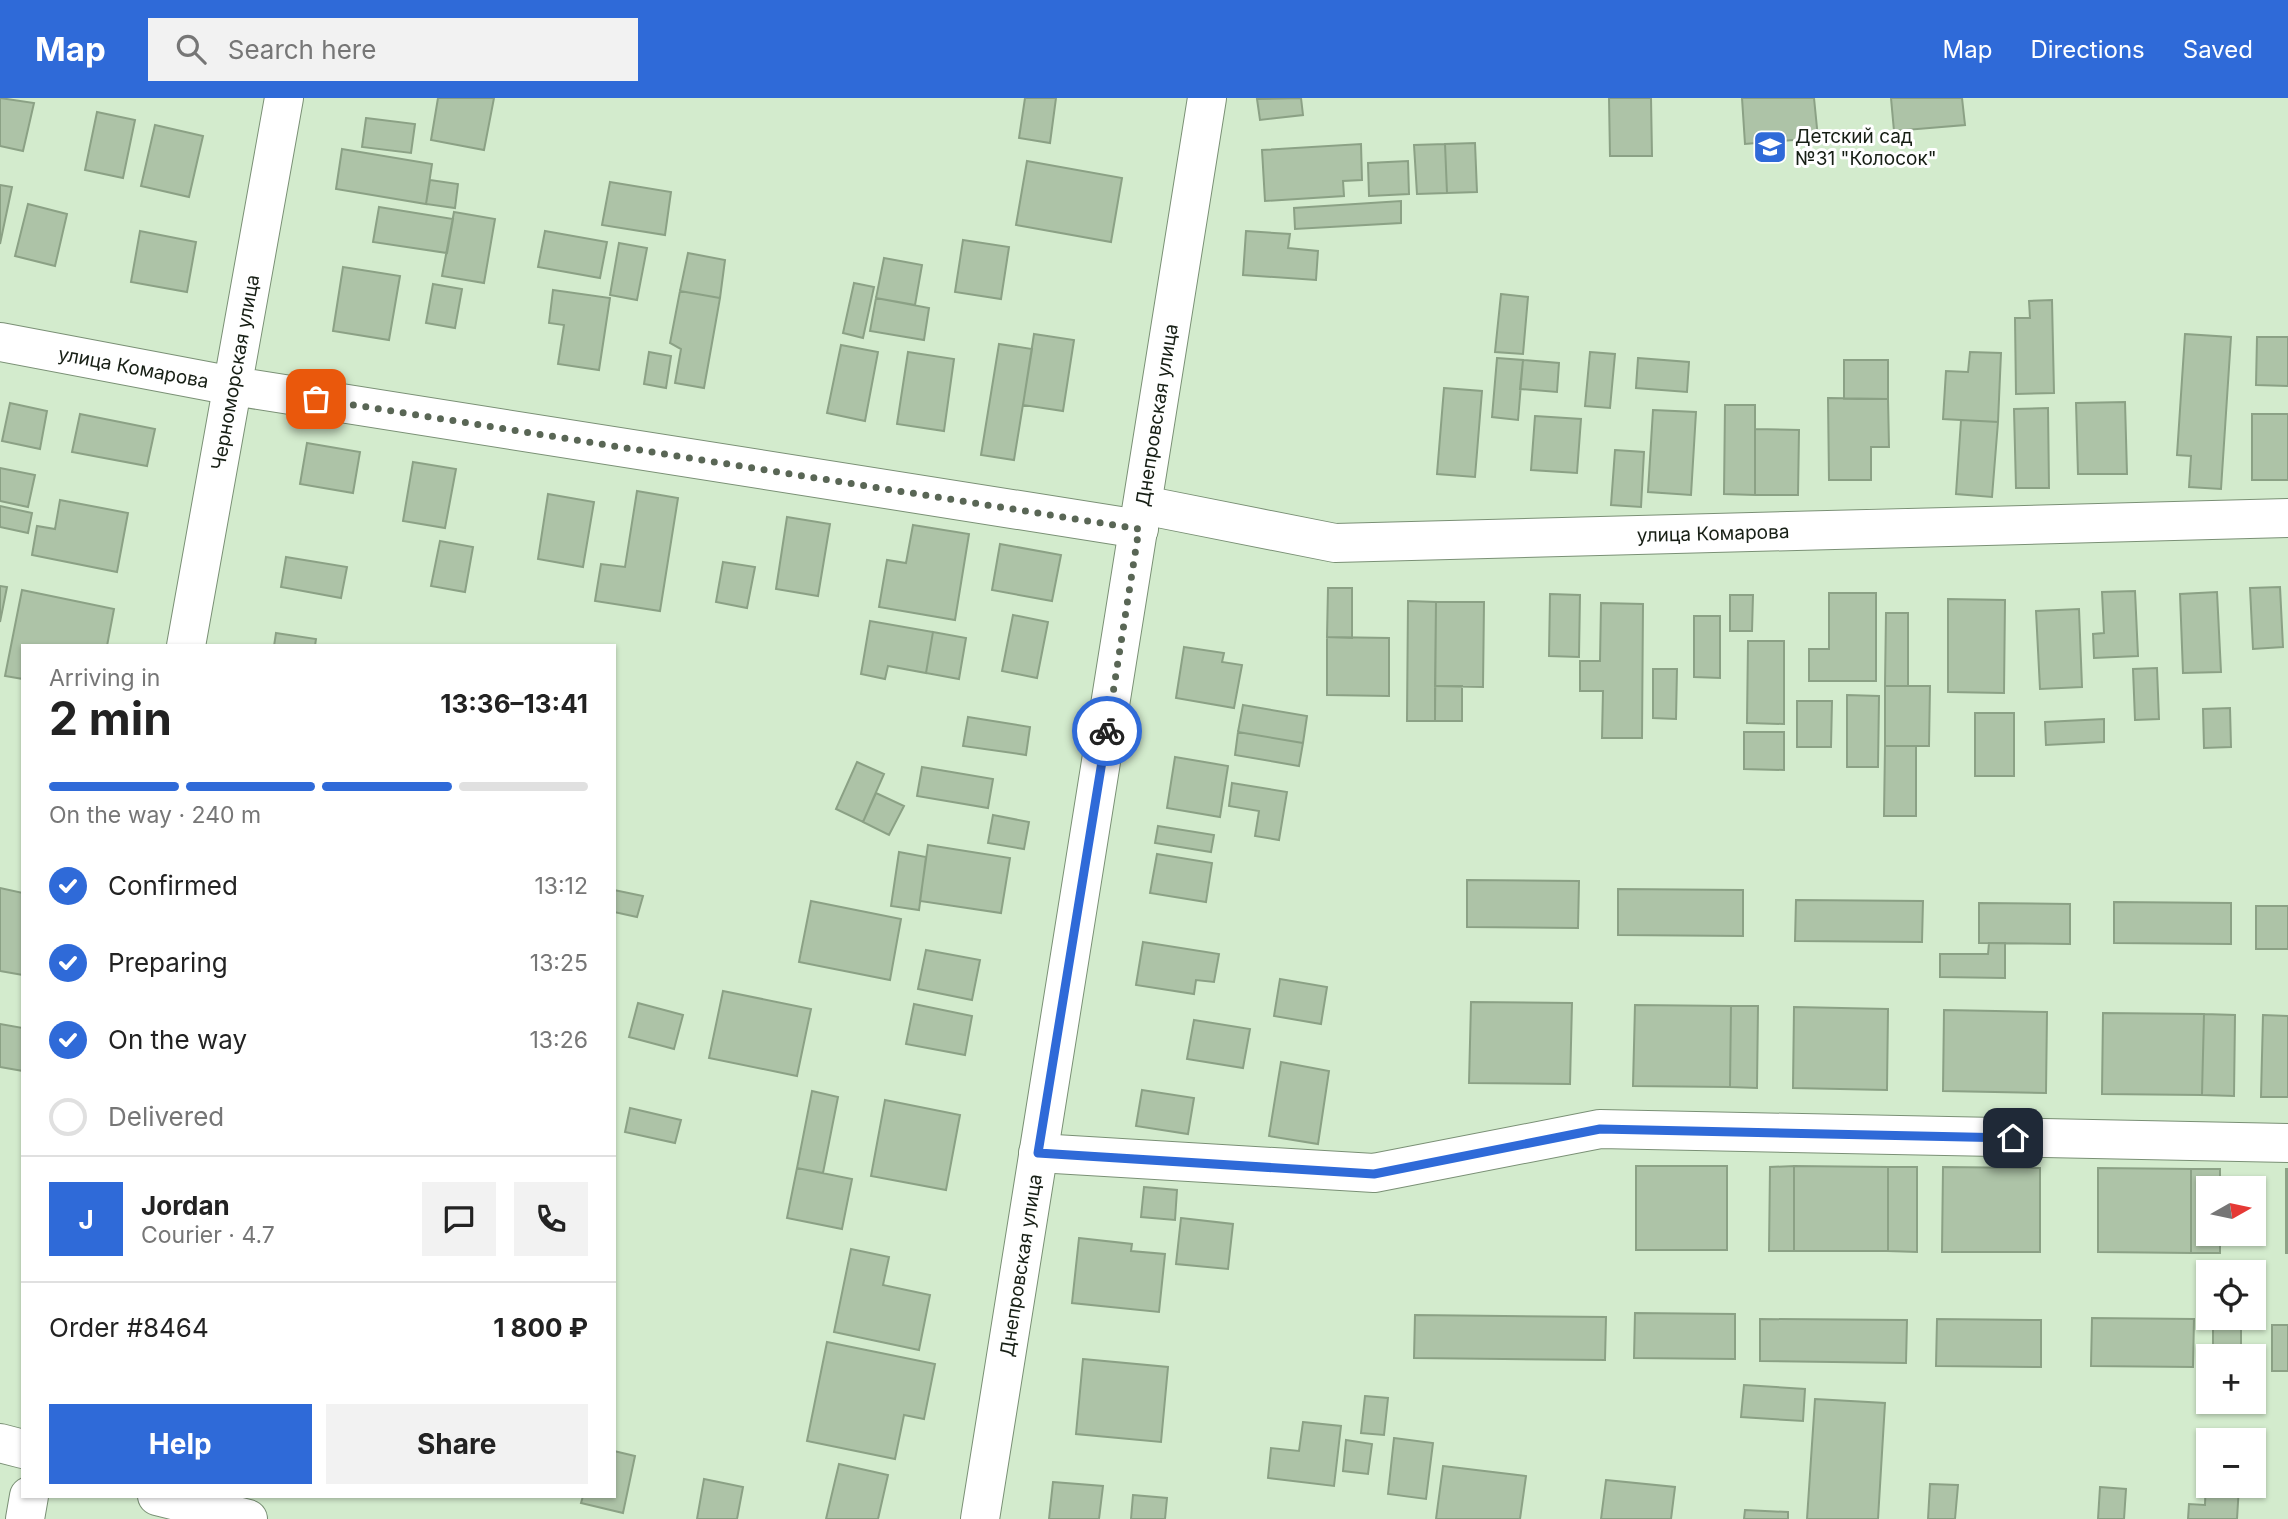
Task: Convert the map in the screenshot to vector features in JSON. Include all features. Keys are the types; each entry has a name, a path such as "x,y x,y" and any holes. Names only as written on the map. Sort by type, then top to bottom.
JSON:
{"street":[{"name":"Черноморская улица","path":"186,644 284,98"},
{"name":"Днепровская улица","path":"980,1519 1207,98"},
{"name":"улица Комарова","path":"0,342 233,386 1335,543 2288,518"},
{"path":"1038,1153 1374,1174 1600,1129 2288,1143"},
{"path":"0,1443 21,1448"},
{"path":"25,1519 29,1498"},
{"path":"165,1498 248,1519"}],"building":[{"path":"0,98 34,103 23,151 0,146"},
{"path":"438,98 494,98 484,150 431,140"},
{"path":"1025,98 1056,98 1050,143 1019,138"},
{"path":"1301,98 1303,115 1260,120 1257,99"},
{"path":"1609,98 1651,98 1652,156 1610,156"},
{"path":"1742,98 1814,98 1818,138 1745,144"},
{"path":"1891,98 1962,98 1965,125 1894,131"},
{"path":"97,112 135,120 123,178 85,170"},
{"path":"366,118 415,124 411,153 362,147"},
{"path":"155,125 203,136 189,197 141,186"},
{"path":"1475,143 1477,192 1447,193 1445,144"},
{"path":"1361,144 1362,180 1343,181 1344,196 1265,201 1262,150"},
{"path":"1445,144 1447,193 1417,194 1414,145"},
{"path":"342,149 432,164 426,204 336,189"},
{"path":"1027,161 1122,178 1111,242 1016,225"},
{"path":"1408,161 1409,194 1369,196 1368,163"},
{"path":"430,180 458,184 455,208 426,204"},
{"path":"610,182 671,192 665,235 602,225"},
{"path":"0,185 12,187 0,244"},
{"path":"1401,201 1401,223 1295,229 1294,208"},
{"path":"28,204 67,214 55,266 15,256"},
{"path":"379,207 453,219 447,253 373,242"},
{"path":"454,212 495,219 484,283 442,276"},
{"path":"140,231 196,242 187,292 131,282"},
{"path":"545,231 607,242 600,278 538,267"},
{"path":"1246,231 1290,234 1288,248 1318,251 1316,280 1243,275"},
{"path":"963,240 1009,247 1001,299 955,292"},
{"path":"619,243 647,248 637,300 610,295"},
{"path":"688,253 725,260 720,298 680,291"},
{"path":"884,258 922,265 915,305 876,298"},
{"path":"343,267 400,276 389,340 333,331"},
{"path":"854,283 874,287 863,338 843,333"},
{"path":"433,284 462,289 455,328 426,323"},
{"path":"553,290 610,298 599,370 558,364 564,325 549,323"},
{"path":"680,291 720,298 704,388 675,383 681,349 670,343"},
{"path":"1501,294 1528,297 1523,354 1495,352"},
{"path":"876,298 929,308 924,340 870,331"},
{"path":"2052,300 2054,393 2016,394 2015,318 2030,318 2029,301"},
{"path":"1034,334 1074,340 1063,411 1023,405"},
{"path":"2185,334 2231,337 2221,489 2189,487 2191,456 2177,455"},
{"path":"2257,337 2288,337 2288,386 2256,385"},
{"path":"999,344 1032,349 1014,460 981,455"},
{"path":"841,345 878,352 865,421 827,413"},
{"path":"649,352 671,356 666,388 644,384"},
{"path":"908,352 954,359 944,431 897,424"},
{"path":"1590,352 1615,354 1610,408 1585,406"},
{"path":"1970,352 2001,353 1998,422 1943,419 1946,371 1968,372"},
{"path":"1497,358 1523,360 1518,420 1492,417"},
{"path":"1638,358 1689,362 1687,392 1636,388"},
{"path":"1523,360 1559,363 1557,392 1520,389"},
{"path":"1844,360 1888,360 1888,399 1844,399"},
{"path":"1444,388 1482,391 1475,477 1437,474"},
{"path":"1828,398 1888,399 1889,447 1871,447 1871,480 1829,480"},
{"path":"2125,402 2127,474 2078,474 2076,403"},
{"path":"10,403 47,411 40,449 2,441"},
{"path":"1725,405 1755,405 1755,495 1724,494"},
{"path":"2048,408 2049,488 2016,488 2014,409"},
{"path":"1653,410 1696,412 1691,495 1648,492"},
{"path":"80,414 155,429 147,466 72,452"},
{"path":"2252,414 2288,414 2288,480 2252,480"},
{"path":"1535,416 1581,419 1577,473 1531,470"},
{"path":"1961,420 1998,422 1992,497 1956,494"},
{"path":"1755,429 1799,430 1798,495 1755,495"},
{"path":"307,443 360,452 353,493 300,484"},
{"path":"1615,450 1644,452 1641,507 1611,505"},
{"path":"413,462 456,469 445,528 403,521"},
{"path":"0,468 35,475 28,507 0,501"},
{"path":"637,491 678,498 660,611 595,601 601,564 625,567"},
{"path":"548,494 594,502 583,567 538,559"},
{"path":"60,500 128,513 117,572 32,555 37,526 55,529"},
{"path":"0,506 32,513 28,533 0,527"},
{"path":"787,517 830,524 818,596 776,589"},
{"path":"913,525 969,534 955,620 879,607 887,560 906,563"},
{"path":"440,541 473,547 465,592 431,586"},
{"path":"1000,544 1061,555 1052,601 992,590"},
{"path":"286,557 347,567 341,598 281,587"},
{"path":"723,562 755,567 747,608 716,602"},
{"path":"0,586 7,587 0,622"},
{"path":"2280,587 2283,647 2253,649 2250,588"},
{"path":"1328,588 1352,588 1352,638 1327,637"},
{"path":"22,590 114,609 107,644 21,644 21,679 5,676"},
{"path":"2135,591 2138,656 2094,658 2093,634 2104,633 2102,592"},
{"path":"2217,592 2221,672 2183,673 2180,594"},
{"path":"1829,593 1876,593 1876,681 1809,681 1809,649 1829,649"},
{"path":"1550,594 1580,595 1579,657 1549,656"},
{"path":"1730,595 1753,595 1752,631 1730,631"},
{"path":"1948,599 2005,600 2004,693 1948,692"},
{"path":"1408,601 1436,602 1435,721 1407,721"},
{"path":"1436,602 1484,602 1483,687 1435,686"},
{"path":"1601,603 1643,604 1642,738 1602,738 1603,691 1580,691 1580,661 1600,661"},
{"path":"2079,609 2082,687 2040,689 2036,611"},
{"path":"1886,613 1908,613 1908,686 1885,686"},
{"path":"1013,615 1048,622 1037,678 1002,671"},
{"path":"1694,616 1720,616 1720,678 1694,677"},
{"path":"870,621 933,632 926,673 888,666 885,679 861,674"},
{"path":"933,632 966,638 959,679 926,673"},
{"path":"276,633 316,639 315,644 274,644"},
{"path":"1327,637 1389,638 1389,696 1327,695"},
{"path":"1748,641 1784,641 1784,724 1747,723"},
{"path":"1184,647 1224,653 1222,662 1242,665 1234,708 1176,698"},
{"path":"2157,668 2159,719 2135,720 2133,669"},
{"path":"1653,669 1677,669 1676,719 1653,718"},
{"path":"1435,686 1462,686 1462,721 1435,721"},
{"path":"1885,686 1930,686 1929,746 1885,746"},
{"path":"1847,695 1879,696 1878,767 1847,767"},
{"path":"1797,701 1832,701 1831,747 1797,747"},
{"path":"1243,705 1307,716 1303,743 1238,732"},
{"path":"2230,708 2231,747 2204,748 2203,709"},
{"path":"1975,713 2014,713 2014,776 1975,776"},
{"path":"968,717 1030,727 1026,755 963,746"},
{"path":"2104,719 2104,742 2046,745 2045,722"},
{"path":"1238,732 1303,743 1299,766 1235,755"},
{"path":"1744,732 1784,732 1784,770 1744,769"},
{"path":"1885,746 1916,746 1916,816 1884,816"},
{"path":"1175,757 1228,766 1220,817 1167,808"},
{"path":"857,762 884,774 863,822 836,809"},
{"path":"922,767 993,779 988,808 917,796"},
{"path":"1232,783 1287,792 1279,840 1255,836 1259,811 1229,806"},
{"path":"876,793 904,806 889,835 863,822"},
{"path":"993,815 1029,822 1024,849 988,843"},
{"path":"1158,826 1214,835 1211,852 1155,843"},
{"path":"928,845 1010,858 1001,913 920,901"},
{"path":"899,852 926,857 919,910 891,906"},
{"path":"1157,854 1212,863 1206,902 1150,893"},
{"path":"1467,880 1579,881 1578,928 1467,927"},
{"path":"0,888 21,893 21,975 0,971"},
{"path":"1618,889 1743,890 1743,936 1618,935"},
{"path":"616,890 643,896 637,917 616,912"},
{"path":"1796,900 1923,901 1922,942 1795,941"},
{"path":"811,901 901,919 890,980 799,962"},
{"path":"2114,902 2231,903 2231,944 2114,943"},
{"path":"1979,903 2070,904 2070,944 1979,943"},
{"path":"2256,906 2288,906 2288,949 2256,949"},
{"path":"1143,942 1219,954 1214,982 1196,980 1194,994 1136,985"},
{"path":"1989,943 2005,943 2005,978 1940,977 1940,954 1988,954"},
{"path":"926,950 980,960 972,1000 918,989"},
{"path":"1280,979 1327,987 1321,1024 1274,1016"},
{"path":"723,991 811,1009 797,1076 709,1058"},
{"path":"1471,1002 1572,1003 1570,1084 1469,1083"},
{"path":"638,1003 683,1015 674,1049 629,1037"},
{"path":"914,1004 972,1016 965,1055 906,1044"},
{"path":"1635,1005 1731,1006 1730,1087 1633,1086"},
{"path":"1731,1006 1758,1006 1757,1088 1730,1087"},
{"path":"1794,1007 1888,1009 1887,1090 1793,1088"},
{"path":"1944,1010 2047,1012 2046,1093 1943,1091"},
{"path":"2103,1013 2204,1014 2202,1095 2102,1094"},
{"path":"2204,1014 2235,1015 2234,1096 2202,1095"},
{"path":"2263,1015 2288,1016 2288,1097 2261,1097"},
{"path":"1194,1020 1250,1029 1243,1068 1187,1059"},
{"path":"0,1024 21,1028 21,1071 0,1067"},
{"path":"1281,1062 1329,1071 1318,1144 1269,1136"},
{"path":"1142,1090 1194,1098 1188,1134 1136,1126"},
{"path":"812,1091 838,1097 823,1173 797,1168"},
{"path":"885,1100 960,1115 946,1190 871,1176"},
{"path":"630,1108 681,1120 675,1143 625,1132"},
{"path":"1636,1166 1727,1166 1727,1250 1636,1250"},
{"path":"1794,1166 1888,1167 1888,1251 1794,1251"},
{"path":"1794,1166 1794,1251 1769,1251 1770,1167"},
{"path":"1888,1167 1917,1167 1917,1252 1888,1251"},
{"path":"1943,1167 2040,1168 2040,1252 1942,1252"},
{"path":"797,1168 852,1179 842,1229 787,1218"},
{"path":"2098,1168 2191,1169 2191,1253 2098,1252"},
{"path":"2191,1169 2220,1169 2220,1176 2196,1176 2196,1246 2220,1246 2220,1253 2191,1253"},
{"path":"2288,1169 2288,1253 2286,1253"},
{"path":"1144,1187 1177,1190 1175,1220 1141,1217"},
{"path":"1181,1218 1233,1224 1228,1269 1176,1264"},
{"path":"1079,1238 1132,1244 1131,1251 1165,1254 1159,1312 1072,1303"},
{"path":"851,1249 889,1257 883,1285 930,1295 919,1350 834,1332"},
{"path":"1635,1313 1735,1314 1735,1359 1634,1358"},
{"path":"1415,1315 1606,1317 1605,1360 1414,1358"},
{"path":"2092,1318 2194,1319 2193,1367 2091,1366"},
{"path":"1760,1319 1907,1320 1906,1363 1760,1361"},
{"path":"1937,1319 2041,1320 2041,1367 1936,1366"},
{"path":"2272,1325 2288,1325 2288,1371 2272,1371"},
{"path":"2213,1330 2241,1330 2241,1344 2213,1344"},
{"path":"827,1342 935,1364 924,1419 904,1415 895,1459 807,1441"},
{"path":"1083,1359 1168,1367 1161,1442 1076,1434"},
{"path":"1744,1385 1805,1389 1803,1421 1741,1417"},
{"path":"1365,1396 1388,1398 1384,1435 1361,1433"},
{"path":"1815,1399 1885,1403 1878,1519 1807,1519"},
{"path":"1303,1422 1341,1426 1334,1486 1268,1478 1271,1448 1299,1451"},
{"path":"1394,1438 1433,1443 1426,1499 1388,1494"},
{"path":"1346,1440 1372,1444 1368,1474 1343,1471"},
{"path":"616,1451 635,1456 623,1513 581,1503 582,1498 616,1498"},
{"path":"839,1464 888,1475 878,1519 826,1519"},
{"path":"1443,1466 1526,1476 1520,1519 1436,1519"},
{"path":"704,1479 743,1487 737,1519 697,1519"},
{"path":"1606,1480 1675,1487 1671,1519 1601,1519"},
{"path":"1053,1482 1103,1486 1099,1519 1049,1519"},
{"path":"1930,1484 1958,1485 1955,1519 1928,1519"},
{"path":"2100,1487 2126,1489 2124,1519 2098,1519"},
{"path":"1133,1495 1167,1498 1165,1519 1131,1519"},
{"path":"2205,1498 2238,1498 2237,1519 2188,1519 2189,1504 2205,1505"},
{"path":"1745,1510 1788,1512 1788,1519 1744,1519"}],"way so far":[{"path":"316,399 1139,529 1107,731"}],"place":[{"name":"Детский сад №31 \"Колосок\"","path":"1770,147"}],"route":[{"path":"1107,731 1038,1153 1374,1174 1600,1129 2013,1138"}]}
